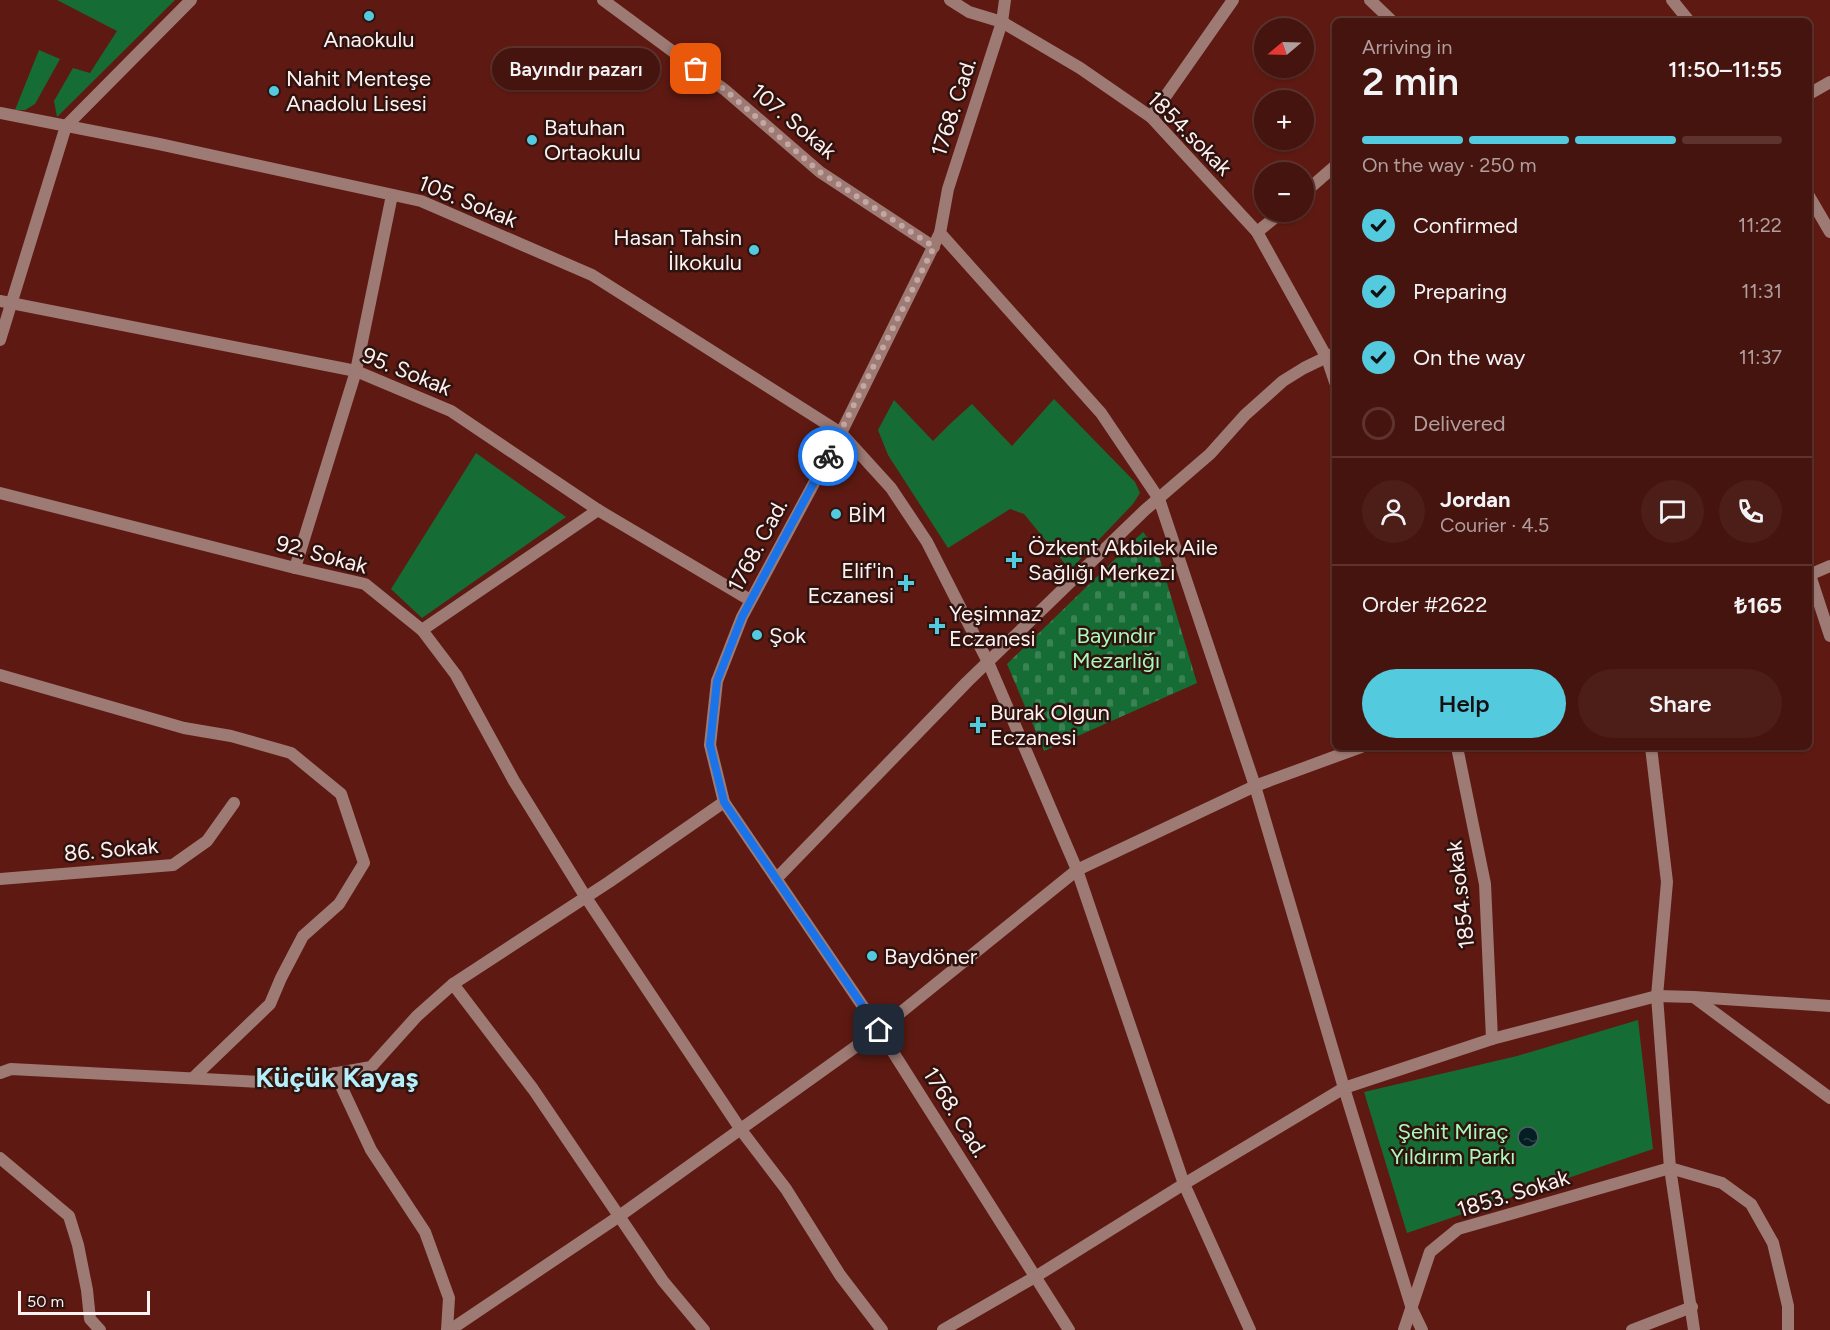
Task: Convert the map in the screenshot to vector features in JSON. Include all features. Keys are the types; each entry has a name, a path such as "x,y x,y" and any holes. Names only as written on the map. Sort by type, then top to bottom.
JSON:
{"street":[{"path":"0,340 6,302 66,126 191,0"},
{"name":"107. Sokak","path":"603,0 725,90 820,172 934,247"},
{"name":"1854.sokak","path":"950,0 969,12 1002,22 1080,68 1151,117 1257,232 1331,356"},
{"name":"1768. Cad.","path":"1005,0 1002,22 948,189 940,233 841,433 750,600 717,681 710,745 724,802 879,1030 1069,1330"},
{"path":"1151,117 1233,0"},
{"path":"1370,0 1389,18"},
{"path":"1672,0 1687,18"},
{"path":"1812,92 1830,82"},
{"name":"105. Sokak","path":"0,113 159,144 421,201 592,275 841,433 891,488 927,542 988,662 1077,870 1184,1184 1250,1330"},
{"path":"1314,184 1332,169"},
{"path":"295,568 356,371 392,195"},
{"path":"1812,201 1830,232"},
{"path":"1257,232 1270,222"},
{"path":"940,233 1101,413 1159,499 1255,786 1344,1088 1412,1309 1422,1330"},
{"name":"95. Sokak","path":"6,302 356,371 451,411 598,510 750,600"},
{"path":"776,879 988,662 1145,510 1210,454 1245,415 1283,381 1304,368 1331,356"},
{"name":"92. Sokak","path":"0,493 365,584 422,630 456,675 514,781 585,896 741,1130 786,1189 840,1275 882,1330"},
{"path":"422,630 598,510"},
{"path":"1812,573 1830,566"},
{"path":"1812,583 1830,636"},
{"path":"0,675 184,728 231,736 291,753 341,794 364,863 339,904 303,936 270,1004 194,1077"},
{"path":"448,1330 618,1217 879,1030 1077,870 1255,786 1353,750"},
{"name":"1854.sokak","path":"1458,750 1485,884 1492,1039"},
{"path":"1651,750 1667,882 1657,996 1670,1168 1694,1330"},
{"path":"0,1073 11,1069 281,1083 371,1067 417,1016 453,984 609,882 724,802"},
{"name":"86. Sokak","path":"0,879 173,865 207,842 234,803"},
{"path":"453,984 533,1089 663,1281 704,1330"},
{"path":"943,1330 1035,1277 1344,1088 1492,1039 1657,996 1830,1006"},
{"path":"1694,997 1830,1098"},
{"path":"335,1073 371,1150 425,1233 449,1298 448,1330"},
{"path":"0,1158 69,1216 81,1256 90,1318 100,1330"},
{"path":"1670,1168 1722,1183 1751,1204 1773,1243 1788,1306 1788,1330"},
{"name":"1853. Sokak","path":"1404,1330 1430,1252 1458,1229 1670,1168"},
{"path":"1632,1330 1692,1307"}],"green space":[{"path":"57,0 175,0 57,117 54,101 73,68 90,73 117,31"},
{"path":"39,50 60,59 35,104 25,110 15,110"},
{"path":"1054,399 1135,482 1140,493 1133,504 1070,570 1024,514 1010,509 948,548 888,455 878,430 894,400 933,441 972,404 1012,446"},
{"path":"476,453 566,517 422,618 391,589"},
{"name":"Bayındır Mezarlığı","path":"1143,532 1157,550 1197,683 1044,751 1007,664"},
{"name":"Şehit Miraç Yıldırım Parkı","path":"1638,1020 1653,1149 1407,1233 1364,1092 1517,1056"}],"water":[{"path":"1528,1127 1535,1130 1538,1137 1535,1144 1528,1147 1521,1144 1518,1137 1521,1130"}],"way so far":[{"path":"696,69 725,90 820,172 934,247 828,456"}],"place":[{"name":"Anaokulu","path":"369,16"},
{"name":"Bayındır pazarı","path":"696,69"},
{"name":"Nahit Menteşe Anadolu Lisesi","path":"274,91"},
{"name":"Batuhan Ortaokulu","path":"532,140"},
{"name":"Hasan Tahsin İlkokulu","path":"754,250"},
{"name":"BİM","path":"836,514"},
{"name":"Özkent Akbilek Aile Sağlığı Merkezi","path":"1014,560"},
{"name":"Elif'in Eczanesi","path":"906,583"},
{"name":"Yeşimnaz Eczanesi","path":"937,626"},
{"name":"Şok","path":"757,635"},
{"name":"Burak Olgun Eczanesi","path":"978,725"},
{"name":"Baydöner","path":"872,956"}],"district":[{"name":"Küçük Kayaş","path":"337,1077"}],"route":[{"path":"828,456 742,617 717,681 710,745 724,802 879,1030"}]}
